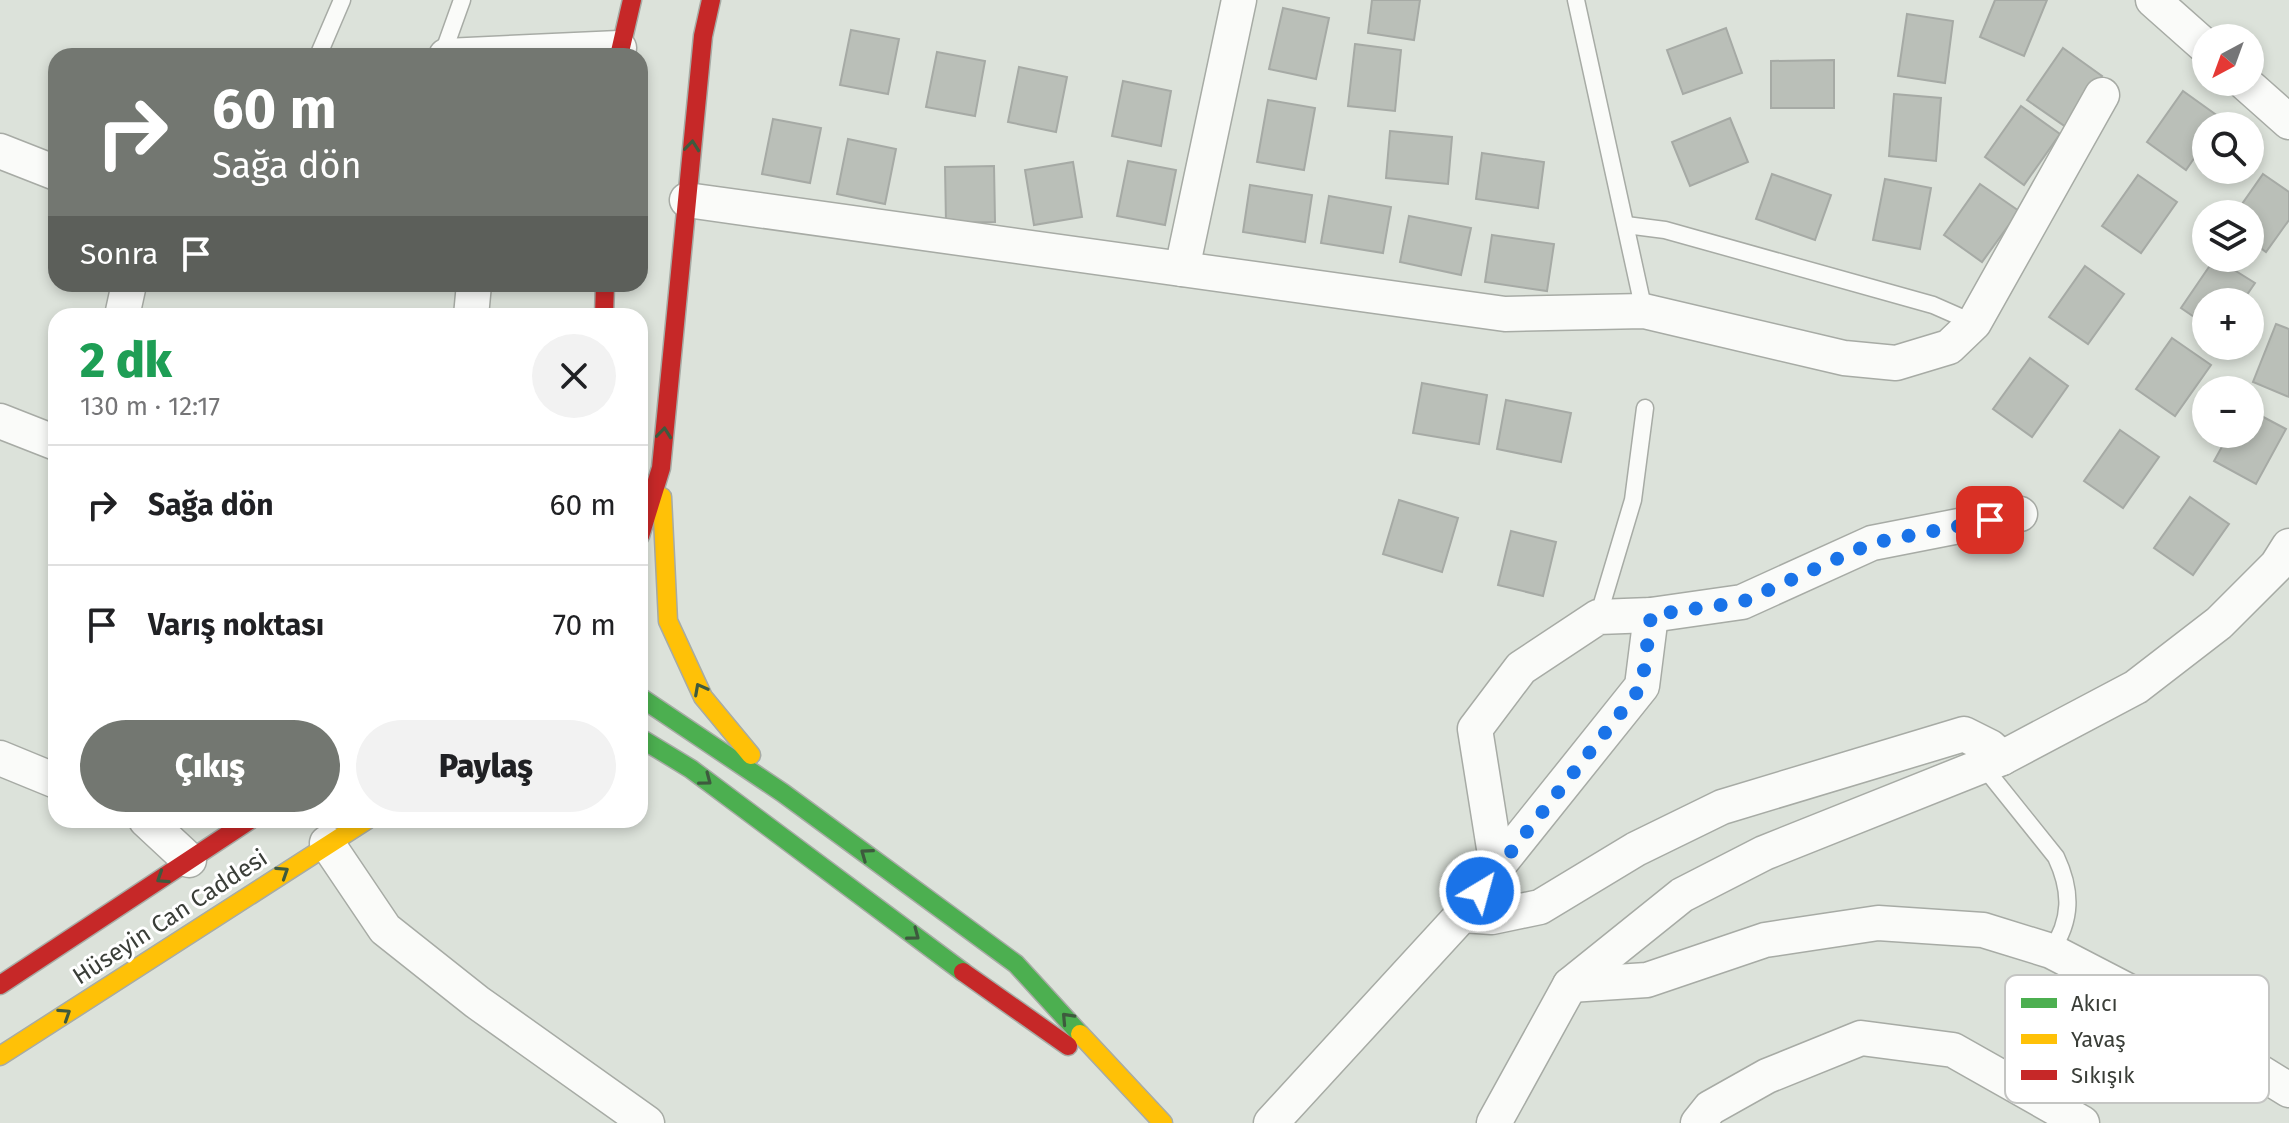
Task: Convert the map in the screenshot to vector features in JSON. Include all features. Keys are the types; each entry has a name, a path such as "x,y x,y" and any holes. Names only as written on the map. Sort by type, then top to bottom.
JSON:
{"main road":[{"path":"620,48 632,0"},
{"path":"711,0 703,36 661,468 668,621 703,697 783,793"},
{"path":"648,510 661,468"},
{"path":"648,702 783,793 1016,964 1163,1123"},
{"path":"648,743 691,769 999,999 1139,1095"},
{"name":"Hüseyin Can Caddesi","path":"0,985 238,828"},
{"name":"Hüseyin Can Caddesi","path":"0,1056 353,828"}],"street":[{"path":"1182,269 1239,0"},
{"path":"2153,0 2192,35"},
{"path":"687,200 1505,314 1644,311 1844,358 1896,363 1949,347 1974,323 2102,95"},
{"path":"2260,96 2289,122"},
{"path":"0,151 48,170"},
{"path":"0,421 48,440"},
{"path":"1497,867 1475,729 1521,668 1598,617 1651,615 1742,602 1872,543 2020,514"},
{"path":"1494,1123 1570,985 1682,895 1764,853 1992,762 2136,687 2219,623 2277,565 2289,546"},
{"path":"1271,1123 1462,915 1642,686 1651,615"},
{"path":"1462,915 1492,917 1540,907 1636,849 1722,807 1964,734 1990,747 1992,762"},
{"path":"0,758 48,778"},
{"path":"155,828 189,860"},
{"path":"327,843 385,929 477,1002 647,1123"},
{"path":"1570,985 1647,980 1765,940 1878,923 1983,930 2051,951 2097,975"},
{"path":"1698,1123 1710,1108 1767,1076 1861,1038 1953,1050 2005,1079"},
{"path":"2269,1078 2289,1090"},
{"path":"2047,1103 2082,1123"}],"lane":[{"path":"321,48 342,0"},
{"path":"447,48 462,0"},
{"path":"1576,0 1644,311"},
{"path":"1626,225 1665,230 1933,305 1974,323"},
{"path":"1598,617 1633,500 1645,408"},
{"path":"1992,762 2056,857 2064,875 2068,913 2051,951"}],"building":[{"path":"1372,0 1420,0 1414,40 1368,33"},
{"path":"1995,0 2047,0 2024,56 1980,37"},
{"path":"1283,8 1329,18 1316,79 1269,69"},
{"path":"1907,14 1953,21 1945,83 1898,76"},
{"path":"1726,28 1742,73 1683,94 1667,50"},
{"path":"851,30 899,39 888,94 840,85"},
{"path":"1355,44 1401,50 1395,111 1348,106"},
{"path":"2063,48 2102,76 2066,127 2027,100"},
{"path":"937,52 985,61 975,116 926,107"},
{"path":"1834,60 1834,108 1771,108 1771,61"},
{"path":"1019,67 1067,77 1056,132 1008,122"},
{"path":"1123,81 1171,91 1161,146 1112,136"},
{"path":"2183,91 2212,112 2192,112 2192,161 2186,170 2147,142"},
{"path":"1894,94 1941,98 1936,161 1889,156"},
{"path":"1268,100 1315,108 1304,170 1257,162"},
{"path":"2021,106 2060,134 2024,185 1985,157"},
{"path":"1730,118 1748,162 1690,186 1672,142"},
{"path":"773,119 821,128 810,183 762,174"},
{"path":"1390,131 1452,137 1448,184 1386,178"},
{"path":"848,139 896,149 885,204 837,194"},
{"path":"1482,153 1544,162 1538,208 1476,199"},
{"path":"1128,161 1176,170 1165,225 1117,216"},
{"path":"1073,162 1082,217 1034,225 1025,170"},
{"path":"994,166 995,222 946,223 945,167"},
{"path":"1772,174 1831,195 1815,240 1756,219"},
{"path":"2138,175 2177,202 2141,253 2102,226"},
{"path":"2264,175 2289,192 2289,220 2266,252 2264,200 2245,200 2256,184 2264,184"},
{"path":"1885,179 1931,188 1920,249 1873,240"},
{"path":"1980,184 2019,211 1982,262 1944,235"},
{"path":"1250,185 1312,195 1305,242 1243,232"},
{"path":"1329,196 1391,207 1383,253 1321,243"},
{"path":"1409,216 1471,228 1461,275 1400,262"},
{"path":"1492,235 1554,244 1547,291 1485,282"},
{"path":"2085,266 2124,294 2088,344 2049,317"},
{"path":"2205,272 2237,272 2255,283 2252,288 2195,288"},
{"path":"2192,292 2192,315 2181,308"},
{"path":"2276,324 2289,329 2289,397 2264,387 2264,376 2255,376"},
{"path":"2172,338 2192,352 2192,360 2204,360 2211,365 2203,376 2192,376 2192,392 2175,416 2136,389"},
{"path":"2030,358 2068,386 2032,437 1993,409"},
{"path":"1422,383 1487,395 1479,444 1413,433"},
{"path":"1506,400 1571,413 1561,462 1497,449"},
{"path":"2264,417 2286,429 2256,484 2214,461 2221,448 2264,448"},
{"path":"2120,430 2159,457 2123,508 2084,481"},
{"path":"2190,497 2229,524 2193,575 2154,548"},
{"path":"1399,500 1458,518 1442,572 1383,554"},
{"path":"1511,531 1556,542 1543,596 1498,585"}],"traffic: fast":[{"path":"648,702 783,793 1016,964 1080,1034"},
{"path":"648,743 691,769 963,972"}],"traffic: slow":[{"path":"662,497 668,621 703,697 751,755"},
{"path":"0,1056 355,828"},
{"path":"1080,1034 1163,1123"}],"traffic: jam":[{"path":"621,48 632,0"},
{"path":"648,510 661,468 703,36 711,0"},
{"path":"604,308 605,292"},
{"path":"0,985 238,828"},
{"path":"963,972 1068,1046"}],"route":[{"path":"1480,891 1642,686 1651,615 1742,602 1872,543 1990,520"}]}
